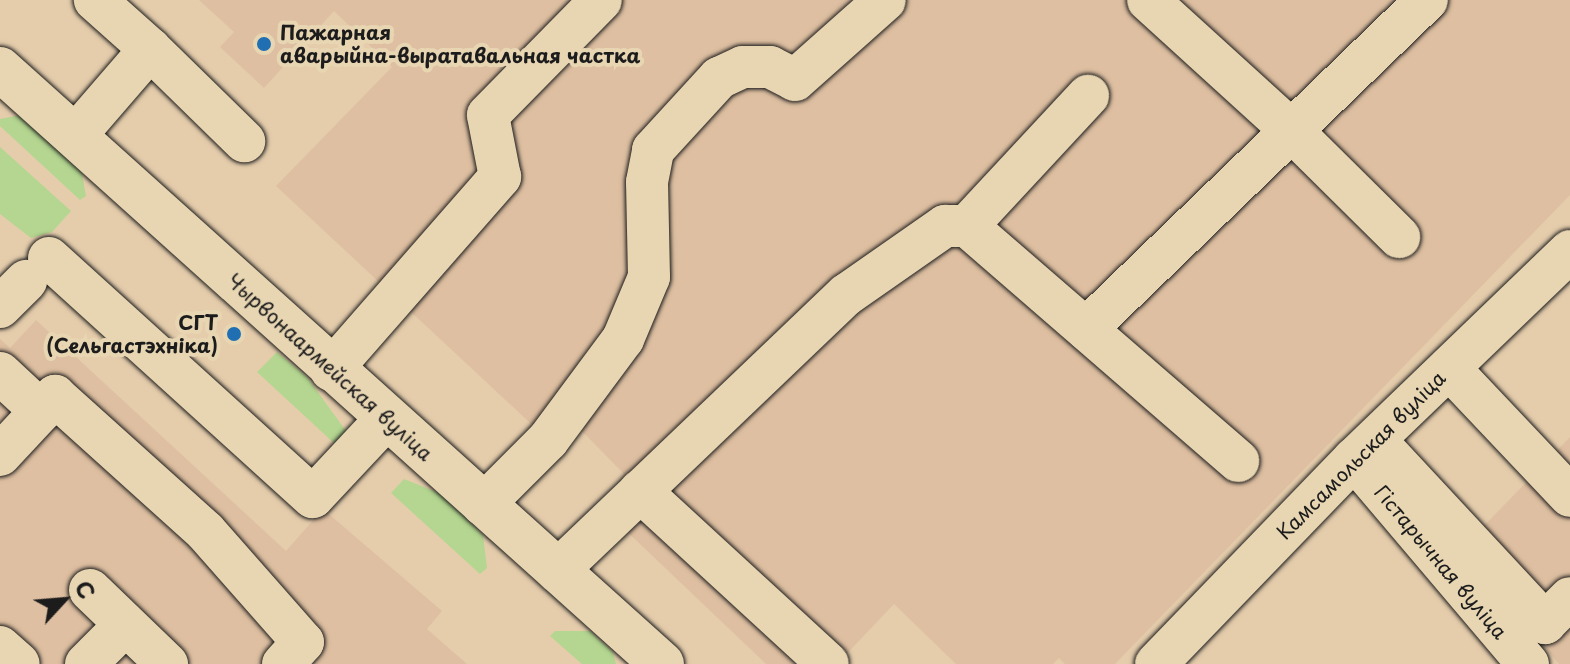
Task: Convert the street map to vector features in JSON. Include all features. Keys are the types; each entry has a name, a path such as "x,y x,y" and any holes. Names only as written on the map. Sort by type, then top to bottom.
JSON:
{"main road":[{"name":"Чырвонаармейская вуліца","path":"0,69 557,571 649,660"}],"street":[{"path":"95,0 244,141"},
{"path":"331,370 500,177 488,115 601,0"},
{"path":"483,505 548,440 623,339 649,277 647,182 653,150 719,78 743,67 770,67 795,80 885,0"},
{"path":"1148,0 1292,131 1399,237"},
{"path":"1086,329 1427,0"},
{"path":"75,136 150,49"},
{"path":"967,226 1088,96"},
{"path":"557,571 846,295 945,226 967,226 1238,461"},
{"name":"Камсамольская вуліца","path":"1156,664 1364,450 1570,251"},
{"path":"25,282 313,497 386,419"},
{"path":"1449,368 1570,496"},
{"path":"0,373 41,411"},
{"path":"0,455 55,396 205,531 303,657"},
{"path":"1364,450 1545,623 1570,598"},
{"name":"Гістарычная вуліца","path":"1364,450 1528,664"},
{"path":"640,491 828,664"},
{"path":"90,590 167,664"},
{"path":"86,664 125,625"},
{"path":"0,647 19,664"}],"shaded area":[{"path":"199,0 1570,0 1570,195 1115,664 1065,664 1059,658 1053,664 956,664 894,604 837,664 766,664 599,505 625,475 579,428 558,449 276,186 392,67 334,11 264,88 220,47 234,32"},
{"path":"36,320 286,551 323,509 442,611 427,629 467,664 0,664 0,339 10,348"},
{"path":"1570,437 1570,664 1559,664 1496,590 1478,532"}],"green space":[{"path":"21,115 81,169 86,196 80,200 0,126 0,119"},
{"path":"0,147 71,211 52,232 31,238 0,214"},
{"path":"277,352 307,377 346,431 335,444 257,372"},
{"path":"404,479 444,495 483,535 487,568 480,574 391,493"},
{"path":"555,631 590,631 613,652 616,664 582,664 550,636"}],"place":[{"name":"Пажарная аварыйна-выратавальная частка","path":"264,44"},
{"name":"СГТ (Сельгастэхніка)","path":"234,334"}]}
